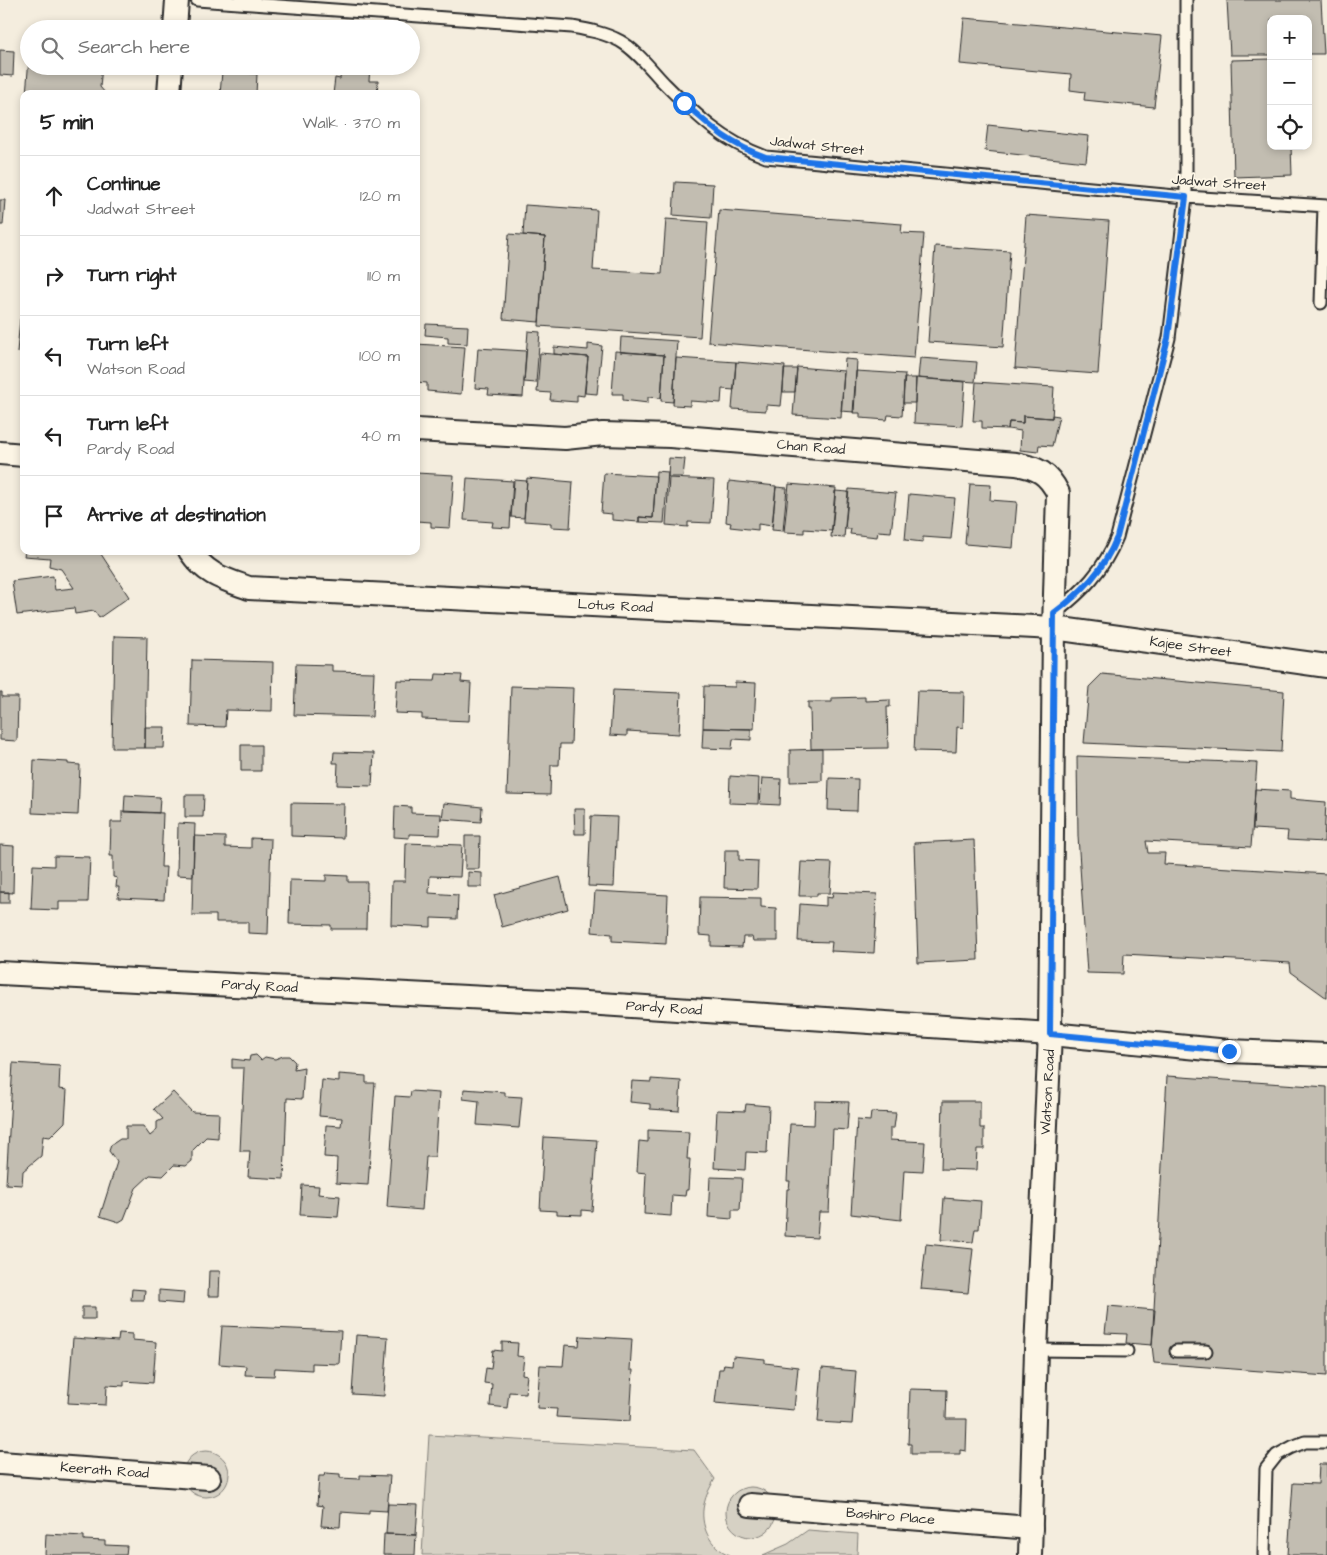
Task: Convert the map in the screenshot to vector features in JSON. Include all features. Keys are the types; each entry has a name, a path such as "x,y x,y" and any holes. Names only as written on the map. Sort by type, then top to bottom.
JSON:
{"street":[{"path":"175,20 177,0"},
{"path":"169,90 170,75"},
{"name":"Chan Road","path":"420,430 565,438 603,434 670,436 1016,464 1033,467 1052,480 1058,493 1054,621"},
{"path":"0,453 20,455"},
{"name":"Lotus Road","path":"192,555 195,560 214,576 250,588 1054,621"},
{"name":"Kajee Street","path":"1054,621 1327,666"},
{"name":"Watson Road","path":"1030,1555 1036,1350 1050,1034 1054,621"},
{"name":"Pardy Road","path":"0,974 586,1003 1050,1034 1229,1051 1327,1055"},
{"name":"Keerath Road","path":"0,1463 209,1478"},
{"name":"Bashiro Place","path":"750,1505 1031,1528"}],"lane":[{"name":"Jadwat Street","path":"197,0 572,27 598,32 621,42 634,53 717,133 743,149 766,157 1186,197 1326,206"},
{"path":"1054,621 1098,573 1110,554 1117,537 1168,338 1186,197 1186,0"},
{"path":"1321,304 1326,206"},
{"path":"1036,1350 1127,1351"},
{"path":"1176,1352 1206,1351"},
{"path":"1264,1555 1266,1469 1277,1455 1305,1442 1327,1442"}],"shaded area":[{"path":"429,1435 694,1450 715,1479 708,1491 704,1504 703,1520 705,1528 717,1547 730,1555 422,1555"},
{"path":"201,1451 211,1451 225,1461 229,1474 225,1487 219,1493 211,1497 201,1497 187,1487 183,1479 183,1469 193,1455"},
{"path":"751,1487 769,1494 776,1512 769,1530 751,1537 733,1530 726,1512 733,1494"},
{"path":"808,1530 858,1534 857,1555 763,1555 788,1544"}],"building":[{"path":"1227,0 1321,0 1324,54 1312,54 1312,15 1267,15 1267,55 1230,55"},
{"path":"964,18 1162,36 1154,107 1084,100 1085,92 1070,90 1071,74 960,64"},
{"path":"0,50 14,51 13,76 0,75"},
{"path":"1267,59 1267,150 1291,150 1292,175 1234,177 1231,60"},
{"path":"28,75 101,75 100,87 103,90 26,90"},
{"path":"222,75 257,75 256,90 220,90"},
{"path":"340,75 369,75 369,81 378,81 377,90 334,90 335,78 340,79"},
{"path":"988,125 1089,136 1086,162 985,151"},
{"path":"675,182 713,184 711,218 673,215"},
{"path":"0,200 5,200 3,225 0,225"},
{"path":"525,205 597,210 593,270 662,274 666,219 708,222 700,337 539,326 545,237 523,235"},
{"path":"719,210 902,224 901,233 924,234 914,358 708,342"},
{"path":"1026,215 1109,221 1098,374 1015,368"},
{"path":"509,234 545,237 539,322 503,319"},
{"path":"935,246 1010,251 1003,347 928,342"},
{"path":"20,319 20,352 17,352"},
{"path":"426,324 468,326 467,344 448,343 448,337 425,335"},
{"path":"528,331 540,332 536,383 524,382"},
{"path":"621,337 677,341 673,402 661,401 664,355 620,352"},
{"path":"420,344 465,347 461,394 427,391 427,383 420,382"},
{"path":"588,344 602,346 597,394 585,393 588,357 554,354 554,347 588,350"},
{"path":"478,348 526,351 523,397 488,395 489,389 475,388"},
{"path":"615,351 664,355 661,398 648,397 648,403 623,400 623,394 612,394"},
{"path":"540,353 588,357 584,396 577,395 577,402 550,400 551,393 537,392"},
{"path":"676,358 736,362 734,390 722,389 721,403 690,401 690,406 673,405"},
{"path":"920,358 977,362 975,382 918,378"},
{"path":"845,359 857,360 854,412 841,411"},
{"path":"736,362 785,366 781,406 766,405 766,411 732,409"},
{"path":"797,367 844,371 841,418 793,415"},
{"path":"784,369 797,369 795,392 783,392"},
{"path":"856,371 905,374 902,416 888,415 887,420 860,418 860,413 853,413"},
{"path":"904,378 916,378 915,403 903,403"},
{"path":"916,378 965,382 962,426 914,423"},
{"path":"976,382 1054,387 1052,418 1023,416 1023,423 1009,422 1008,429 982,428 982,421 973,421"},
{"path":"1052,415 1059,416 1052,446 1039,445 1038,452 1020,450 1021,431 1008,429 1009,422 1023,423 1023,416 1052,418"},
{"path":"669,458 685,459 683,477 668,477"},
{"path":"656,471 668,472 664,523 639,522 639,517 653,518"},
{"path":"420,473 454,475 450,528 431,527 431,522 420,521"},
{"path":"604,473 656,476 653,518 639,517 639,522 612,520 612,514 601,513"},
{"path":"467,478 513,481 510,528 492,527 493,522 464,520"},
{"path":"527,478 573,482 570,528 551,527 551,523 524,521"},
{"path":"669,478 714,480 711,523 688,522 688,527 666,525"},
{"path":"514,480 527,481 524,518 511,517"},
{"path":"729,481 776,486 772,526 758,524 758,530 730,527 731,523 726,522"},
{"path":"789,484 836,488 832,531 804,529 804,533 784,532"},
{"path":"970,484 991,485 990,500 1017,502 1013,548 965,544"},
{"path":"776,487 787,488 783,531 772,530"},
{"path":"849,489 896,493 891,532 878,531 877,537 850,534 851,529 845,529"},
{"path":"835,491 848,492 844,538 831,537"},
{"path":"909,494 955,498 951,539 923,537 923,542 905,540"},
{"path":"102,555 129,597 99,618 94,611 75,614 74,608 17,615 12,581 53,576 55,590 74,588 61,569 49,566 50,558 24,556"},
{"path":"114,636 147,637 145,748 112,748"},
{"path":"192,660 273,662 272,711 226,710 225,727 190,726"},
{"path":"296,664 332,665 332,671 374,672 372,717 294,715"},
{"path":"436,674 462,675 461,682 471,683 469,721 422,719 422,714 395,713 397,680 435,681"},
{"path":"1102,674 1284,691 1281,752 1084,743 1089,687"},
{"path":"735,682 756,683 754,729 703,728 704,686 735,687"},
{"path":"511,686 573,688 571,744 560,744 559,765 551,765 550,795 507,794"},
{"path":"613,690 681,693 679,734 627,731 627,736 610,735"},
{"path":"917,691 964,692 963,728 957,727 956,752 914,751"},
{"path":"0,692 2,692 2,697 18,697 17,741 0,740"},
{"path":"865,697 865,701 890,700 890,707 887,707 888,748 811,749 810,709 808,709 808,702 832,702 832,698"},
{"path":"145,727 165,727 164,748 145,748"},
{"path":"703,728 751,729 751,740 733,739 732,749 702,748"},
{"path":"241,745 261,745 261,771 241,771"},
{"path":"822,749 822,781 790,782 790,750"},
{"path":"334,752 374,753 372,786 337,785 338,763 333,763"},
{"path":"1077,756 1257,763 1251,847 1146,841 1148,853 1165,853 1164,864 1327,874 1327,998 1291,972 1290,963 1124,954 1123,974 1087,973 1078,836"},
{"path":"34,760 68,762 68,764 80,765 78,815 32,813"},
{"path":"730,776 759,778 758,804 729,803"},
{"path":"762,778 781,779 780,805 760,804"},
{"path":"829,778 858,779 857,811 828,810"},
{"path":"1255,789 1290,791 1290,799 1326,802 1324,842 1287,840 1288,831 1253,829"},
{"path":"125,795 160,797 159,813 124,812"},
{"path":"185,795 204,795 203,817 185,817"},
{"path":"291,803 344,804 343,838 291,836"},
{"path":"444,803 482,807 481,822 442,819"},
{"path":"395,806 411,807 411,813 441,814 440,835 409,834 409,838 394,837"},
{"path":"574,809 585,809 585,834 575,834"},
{"path":"122,811 163,813 161,867 166,867 164,900 118,898 119,887 116,887 117,878 113,877 113,856 110,856 111,822 122,822"},
{"path":"591,816 617,817 614,887 588,886"},
{"path":"178,823 195,824 193,876 177,875"},
{"path":"194,836 225,837 225,847 251,848 251,838 271,839 268,934 248,933 248,922 216,922 216,915 192,915"},
{"path":"465,836 480,836 479,869 465,869"},
{"path":"974,840 978,960 918,963 914,843"},
{"path":"406,843 462,845 460,877 430,876 429,893 458,895 457,919 431,918 431,927 391,925 392,881 405,881"},
{"path":"0,845 14,846 13,893 0,892"},
{"path":"725,850 739,850 739,860 758,861 757,889 724,888"},
{"path":"54,856 90,857 88,902 59,902 59,910 31,909 33,865 54,866"},
{"path":"801,862 832,863 830,893 817,893 817,896 799,896"},
{"path":"468,872 482,873 482,887 468,887"},
{"path":"326,875 348,876 348,882 367,882 366,929 331,929 331,925 289,924 290,880 326,881"},
{"path":"560,877 568,909 502,927 494,895"},
{"path":"595,891 668,895 666,944 612,941 612,934 592,932"},
{"path":"0,892 9,892 9,903 0,903"},
{"path":"833,892 877,894 874,953 831,951 832,942 798,941 800,904 826,906 826,897 832,898"},
{"path":"700,897 761,898 761,907 776,908 776,933 778,933 778,941 753,941 752,937 743,937 742,947 711,946 711,936 699,935"},
{"path":"256,1055 261,1060 265,1057 275,1059 289,1056 295,1062 294,1069 304,1067 302,1099 287,1098 284,1179 248,1177 250,1151 240,1151 244,1068 232,1068 232,1059 249,1061 250,1056"},
{"path":"13,1063 60,1066 59,1089 67,1090 65,1122 50,1137 43,1136 41,1156 23,1171 22,1185 6,1184"},
{"path":"339,1074 366,1076 366,1083 375,1083 368,1185 336,1183 337,1158 324,1157 326,1125 341,1126 342,1118 319,1116 322,1080 339,1082"},
{"path":"1167,1076 1327,1087 1327,1376 1154,1363 1152,1345"},
{"path":"651,1079 681,1081 679,1111 650,1109 650,1104 630,1102 632,1081 651,1082"},
{"path":"464,1089 505,1092 505,1096 522,1097 519,1128 477,1125 479,1101 463,1099"},
{"path":"411,1091 439,1093 435,1157 426,1157 422,1210 387,1207 395,1096 410,1097"},
{"path":"173,1092 192,1112 219,1113 218,1138 206,1137 192,1151 192,1161 186,1166 174,1165 163,1176 150,1175 136,1188 124,1219 119,1222 100,1216 117,1162 109,1151 111,1145 120,1139 126,1139 126,1126 143,1126 150,1136 157,1130 157,1122 163,1119 154,1109"},
{"path":"815,1101 849,1102 847,1130 833,1129 829,1212 819,1212 817,1238 785,1236 787,1189 789,1189 790,1181 787,1181 790,1124 814,1125"},
{"path":"943,1101 980,1101 980,1128 984,1128 984,1149 977,1149 976,1170 941,1169"},
{"path":"746,1104 769,1106 767,1153 746,1152 745,1170 714,1168 717,1110 745,1111"},
{"path":"871,1112 896,1113 894,1128 890,1128 890,1140 925,1142 923,1171 904,1170 901,1220 851,1214 857,1120 870,1121"},
{"path":"648,1130 689,1132 687,1159 690,1159 688,1190 686,1190 685,1196 672,1195 671,1216 644,1214 646,1173 637,1172 639,1141 648,1142"},
{"path":"544,1137 597,1140 592,1211 582,1210 582,1215 557,1214 557,1211 540,1210"},
{"path":"710,1177 742,1178 740,1210 732,1210 732,1219 708,1217"},
{"path":"302,1185 319,1186 318,1194 340,1196 338,1217 300,1215"},
{"path":"944,1198 981,1201 979,1229 975,1229 973,1242 941,1240"},
{"path":"926,1244 973,1249 968,1293 921,1289"},
{"path":"209,1271 220,1271 219,1296 208,1296"},
{"path":"132,1289 145,1290 144,1300 131,1300"},
{"path":"159,1290 184,1292 183,1304 159,1302"},
{"path":"1108,1306 1155,1310 1152,1345 1126,1343 1127,1334 1105,1333"},
{"path":"82,1307 95,1307 95,1319 82,1319"},
{"path":"222,1326 341,1331 339,1364 312,1363 312,1370 275,1368 274,1376 245,1375 246,1366 219,1364"},
{"path":"119,1333 132,1334 132,1340 156,1342 153,1383 124,1381 124,1386 107,1385 106,1405 68,1403 73,1338 118,1341"},
{"path":"356,1335 388,1337 384,1396 352,1394"},
{"path":"580,1336 632,1339 630,1370 633,1370 630,1421 556,1417 557,1409 537,1408 540,1365 563,1366 565,1345 579,1346"},
{"path":"502,1342 518,1343 517,1356 524,1357 522,1374 527,1375 525,1393 509,1392 507,1408 490,1406 492,1384 484,1383 486,1368 491,1369 493,1350 502,1351"},
{"path":"733,1356 765,1359 765,1363 798,1367 794,1410 715,1403 719,1369 723,1369 724,1364 732,1365"},
{"path":"822,1368 856,1371 852,1424 818,1422"},
{"path":"910,1389 947,1390 946,1419 967,1419 966,1451 960,1450 960,1454 911,1454 911,1444 908,1444"},
{"path":"1319,1464 1327,1464 1327,1555 1288,1555 1293,1483 1318,1484"},
{"path":"325,1473 340,1474 340,1478 360,1479 360,1475 390,1476 387,1511 369,1510 369,1514 341,1512 340,1527 321,1526 323,1506 317,1505 319,1476 324,1476"},
{"path":"388,1504 418,1505 416,1535 386,1534"},
{"path":"46,1534 84,1536 84,1540 105,1541 105,1545 127,1546 126,1555 45,1555"},
{"path":"384,1534 416,1535 415,1555 383,1555"}],"route":[{"path":"684,103 717,133 743,149 766,157 1186,197 1168,338 1117,537 1110,554 1098,573 1077,595 1054,613 1050,1034 1229,1051"}]}
